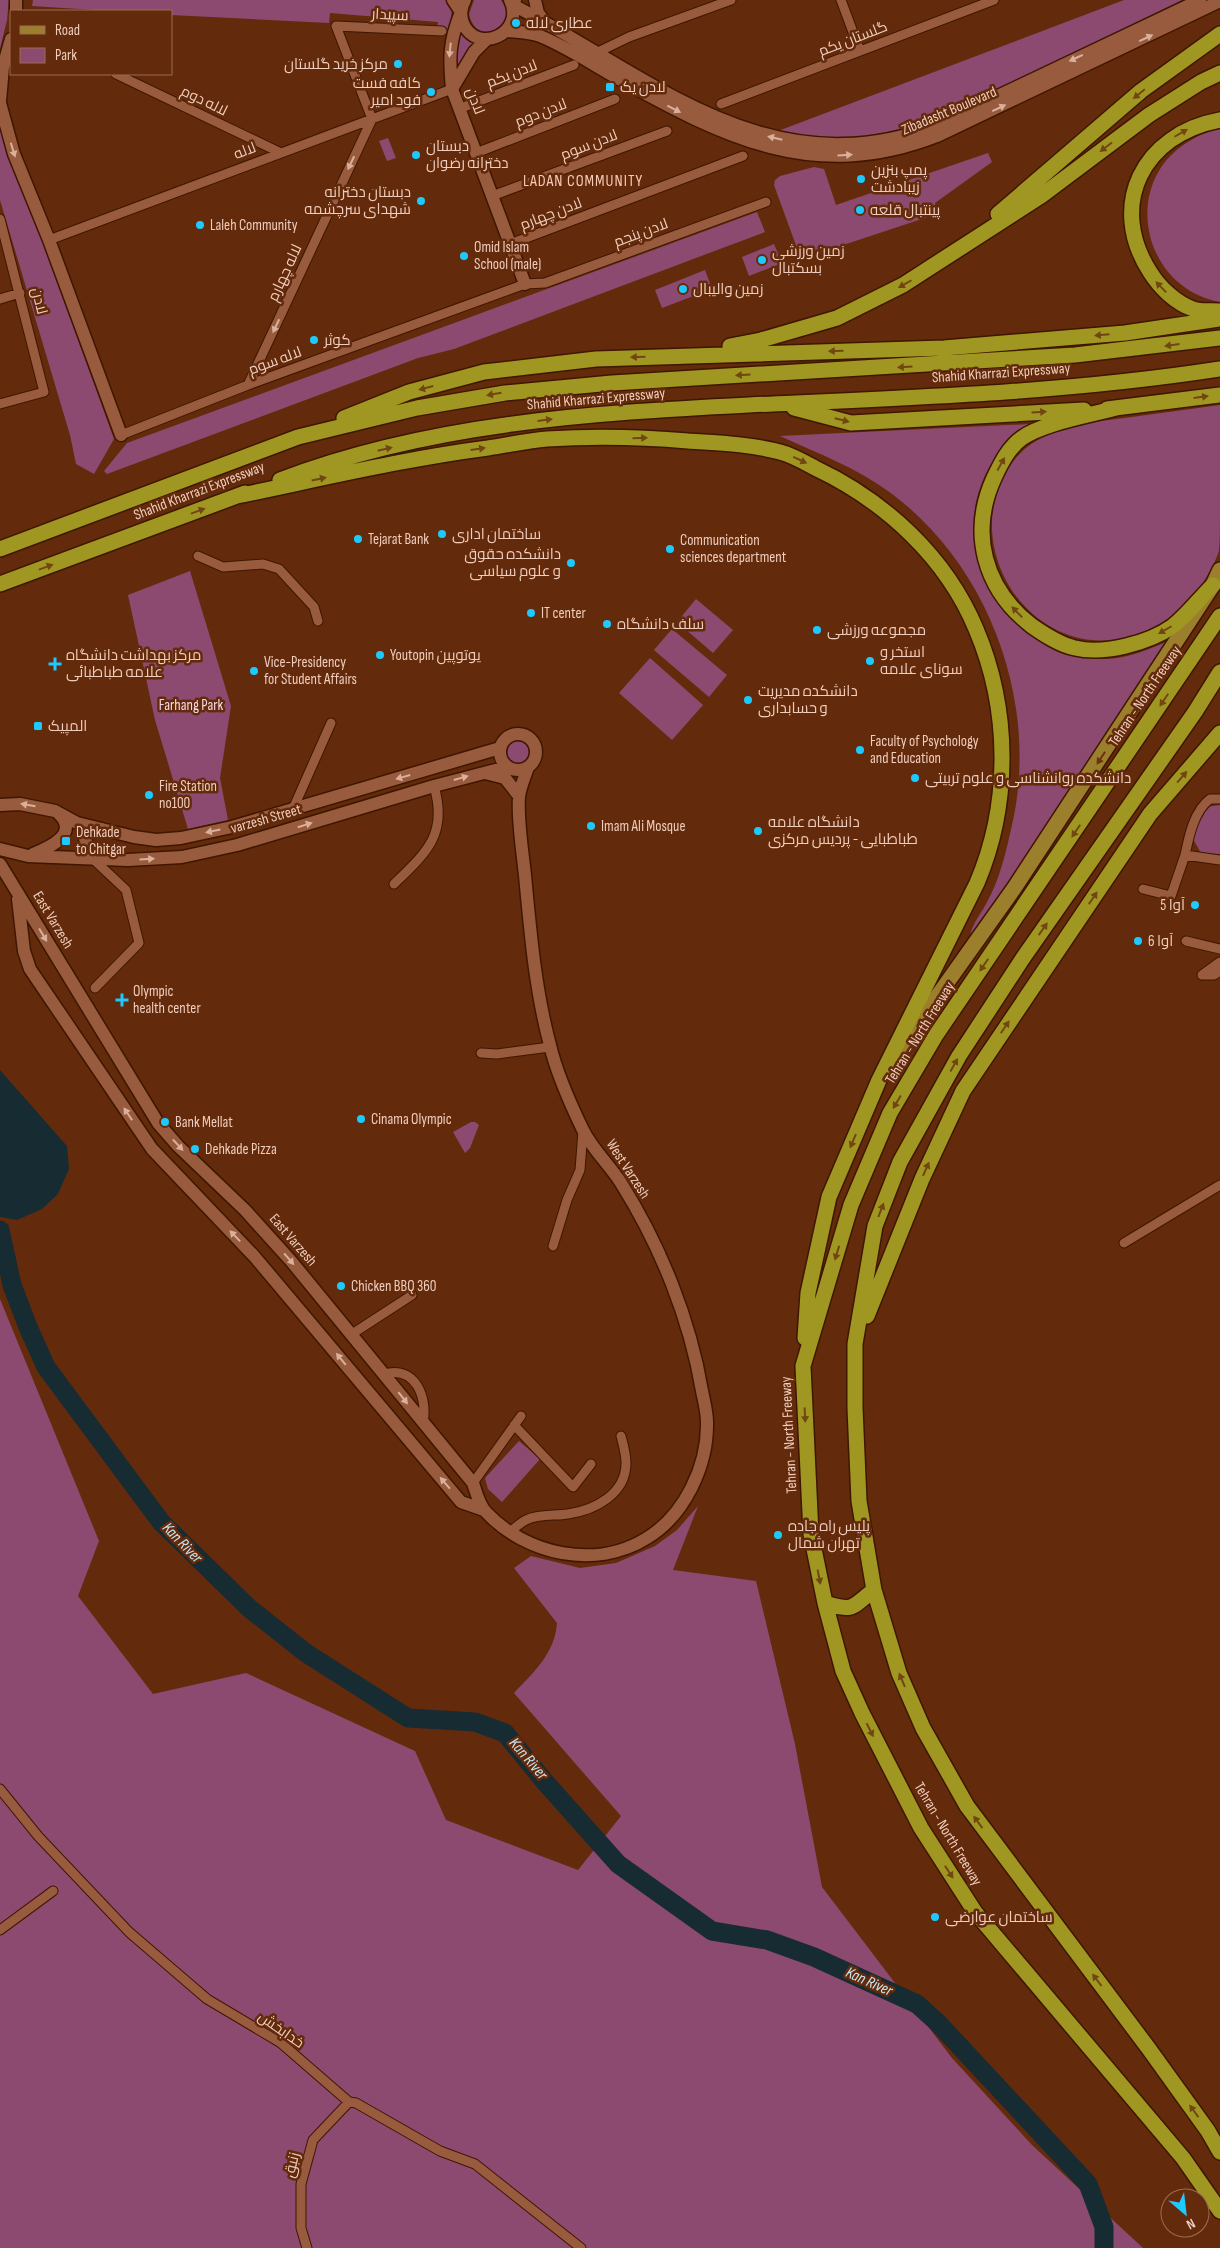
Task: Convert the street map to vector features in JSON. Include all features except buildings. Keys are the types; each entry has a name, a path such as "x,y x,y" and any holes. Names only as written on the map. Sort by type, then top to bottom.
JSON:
{"highway":[{"path":"946,258 1141,92 1220,34"},
{"path":"671,356 761,340 837,318 904,285 1041,196 1149,115 1220,72"},
{"path":"1220,120 1201,124 1181,132 1155,153 1138,182 1134,198 1132,227 1138,252 1144,263 1156,281 1172,297 1194,310 1220,311"},
{"path":"298,437 409,392 484,372 596,359 944,348 1125,333 1220,318"},
{"name":"Shahid Kharrazi Expressway","path":"0,549 298,437 417,408 505,392 612,383 1075,356 1220,338"},
{"name":"Shahid Kharrazi Expressway","path":"0,584 323,463 463,431 573,417 974,394 1155,379 1220,368"},
{"path":"778,404 851,422 1116,408 1220,395"},
{"path":"1116,408 1053,425 1022,438 1002,460 985,499 982,525 986,567 1001,594 1020,616 1046,636 1076,649 1117,649 1150,639 1174,625 1213,585"},
{"path":"237,496 436,455 537,441 653,438 751,446 783,453 844,482 880,505 914,537 944,572 967,606 984,647 997,699 1002,774 999,811 989,855 977,883 879,1080 829,1197 808,1293 803,1366"},
{"name":"Tehran - North Freeway","path":"1220,616 936,1035 890,1113 851,1205 803,1366 811,1534 825,1603 843,1671 862,1713 921,1828 969,1904 1183,2158 1220,2211"},
{"name":"Tehran - North Freeway","path":"1220,672 965,1048 900,1162 876,1226 855,1344 855,1408 859,1501 874,1590 902,1681 923,1728 966,1806 1149,2049 1208,2131 1220,2152"},
{"path":"855,1344 922,1179 963,1091 1150,814 1220,733"},
{"path":"825,1603 846,1610 855,1606 874,1590"}],"main road":[{"path":"879,1080 1015,887 1213,585 1220,570"}],"street":[{"path":"453,0 463,6 466,28 471,34 487,39 501,36 507,31 513,19 513,2"},
{"path":"535,0 538,13 545,22"},
{"path":"596,53 629,37 731,0"},
{"path":"841,0 860,51"},
{"name":"گلستان یکم","path":"721,104 994,0"},
{"name":"Zibadasht Boulevard","path":"513,2 596,53 702,112 768,136 819,144 870,142 911,134 937,124 1200,0"},
{"name":"Zibadasht Boulevard","path":"507,31 540,36 672,109 737,139 791,153 839,155 875,153 910,146 954,129 1220,1"},
{"name":"لادن","path":"463,6 452,34 450,58 452,89 461,108 524,284"},
{"name":"سپیدار","path":"372,119 336,26 442,31"},
{"path":"452,89 474,52 487,39"},
{"path":"10,46 0,102 14,154 49,240 121,435"},
{"name":"لادن یکم","path":"461,108 574,65"},
{"name":"لاله دوم","path":"118,75 279,152"},
{"name":"لاله","path":"49,240 279,152 452,89"},
{"name":"لادن دوم","path":"476,153 615,99"},
{"name":"لاله چهارم","path":"248,385 372,119"},
{"name":"لادن سوم","path":"492,196 667,131"},
{"name":"لادن چهارم","path":"510,244 743,156"},
{"name":"لادن پنجم","path":"524,284 545,283 766,202"},
{"name":"لادن","path":"0,219 44,392 0,404"},
{"name":"لاله سوم","path":"121,435 248,385 524,284"},
{"path":"0,299 20,293"},
{"path":"198,556 223,567 263,564 279,569 314,607 318,621"},
{"path":"293,809 331,723"},
{"path":"517,734 528,737 533,741 536,752 535,758 528,767 517,770 507,767 501,758 500,748 506,738 511,735 517,734"},
{"name":"varzesh Street","path":"0,806 20,804 55,811 77,822 134,837 156,840 181,838 232,827 500,748"},
{"name":"varzesh Street","path":"0,849 28,856 95,857 128,860 191,855 237,845 480,772 507,767"},
{"name":"West Varzesh","path":"528,767 519,796 533,960 550,1047 583,1131 621,1183 659,1254 681,1311 698,1370 707,1422 701,1465 687,1497 669,1520 648,1538 620,1550"},
{"path":"480,772 505,778 519,796"},
{"path":"394,884 420,859 436,835 439,804 434,786"},
{"path":"1143,889 1171,896 1192,827 1204,803 1210,799 1220,799"},
{"path":"28,856 54,846 61,839 65,822 64,818 55,811"},
{"path":"95,988 140,943 126,890 95,857 85,839 90,831 102,829"},
{"path":"1185,855 1220,860"},
{"name":"East Varzesh","path":"0,864 158,1123 178,1146 245,1210 352,1334 473,1483 484,1510 510,1532 548,1551 582,1557 620,1550"},
{"path":"18,893 24,951 30,969 152,1149 254,1256 461,1502 484,1510"},
{"path":"1186,941 1220,949"},
{"path":"1220,962 1202,976 1214,975 1220,971"},
{"path":"481,1052 497,1054 550,1047"},
{"path":"553,1246 567,1200 580,1170 583,1131"},
{"path":"1124,1243 1220,1184"},
{"path":"352,1334 412,1295"},
{"path":"384,1374 394,1371 410,1376 421,1390 426,1411 423,1423"},
{"path":"473,1483 521,1416"},
{"path":"514,1425 573,1487 591,1464"},
{"path":"510,1532 524,1520 534,1517 584,1511 603,1502 616,1491 625,1473 626,1461 621,1436"},
{"name":"خدابخش","path":"0,1789 38,1836 130,1932 207,1999 281,2043 349,2102 356,2103 440,2150 475,2164 581,2248"},
{"path":"0,1930 53,1891"},
{"name":"زنبق","path":"307,2248 301,2228 301,2184 313,2140 349,2102"}],"green space":[{"path":"0,0 9,0 7,20 0,49"},
{"path":"33,0 448,0 452,9 449,30 437,29 438,22 330,13 329,23 172,15 172,10 95,10 32,6"},
{"path":"474,0 501,0 506,10 506,18 502,26 496,31 488,33 480,31 474,25 469,14"},
{"path":"1124,0 1182,0 943,118 883,137 819,138 778,131"},
{"path":"460,27 479,42 456,75 455,54"},
{"path":"0,128 7,155 43,244 114,439 94,474 76,464 70,435 0,200"},
{"path":"1220,129 1220,302 1193,293 1173,277 1158,256 1149,232 1148,207 1153,182 1167,160 1188,142 1208,132"},
{"path":"388,138 396,158 387,161 379,141"},
{"name":"پینتبال قلعه","path":"988,153 992,162 935,203 937,214 801,259 774,185 775,180 780,176 814,167 824,169 836,205"},
{"path":"757,212 765,232 454,349 418,358 107,474 104,471 127,443"},
{"name":"زمین ورزشی بسکتبال","path":"774,244 782,263 749,276 742,257"},
{"name":"زمین والیبال","path":"705,270 712,289 662,308 655,290"},
{"path":"1220,405 1219,551 1212,568 1191,598 1163,622 1130,637 1112,640 1087,639 1064,633 1043,622 1025,606 1010,588 1000,566 993,543 992,519 995,500 1002,480 1019,455 1038,440 1077,425"},
{"path":"1031,424 1001,450 993,461 978,494 974,528 979,562 992,593 1012,619 1039,641 1071,654 1107,659 1123,657 1169,641 1094,757 971,936 976,920 991,895 1002,865 1012,825 1019,779 1019,732 1012,685 998,640 979,597 954,557 923,521 875,482 836,461 780,436"},
{"name":"Farhang Park","path":"190,571 231,706 220,778 228,820 188,829 155,720 128,595"},
{"path":"696,599 733,630 713,653 677,622"},
{"path":"672,629 727,675 709,697 654,650"},
{"path":"650,658 703,705 672,740 619,693"},
{"path":"518,736 524,737 529,741 533,746 533,758 529,763 524,767 518,768 512,767 507,763 503,758 502,752 503,746 507,741 512,737"},
{"path":"1220,805 1220,854 1201,853 1193,839 1199,818 1206,807"},
{"path":"471,1122 479,1125 470,1148 465,1153 453,1132"},
{"path":"0,1299 99,1541 78,1596 153,1694 246,1673 415,1751 446,1820 578,1870 621,1816 514,1693 536,1670 548,1653 557,1623 514,1568 531,1556 580,1568 616,1563 655,1546 677,1530 698,1506 673,1570 756,1581 795,1744 822,1887 952,2058 1032,2145 1143,2248 0,2248"},
{"path":"519,1441 540,1459 502,1502 488,1489 485,1478"}],"water":[{"path":"0,1070 67,1146 69,1169 58,1194 42,1209 17,1220 0,1217"}],"waterway":[{"name":"Kan River","path":"0,1230 12,1285 46,1367 161,1522 249,1608 306,1653 408,1718 475,1722 505,1733 545,1782 618,1864 712,1931 767,1940 814,1957 917,2004 938,2023 1088,2184 1104,2227 1104,2248"}],"place":[{"name":"عطاری لاله","path":"516,23"},
{"name":"مرکز خرید گلستان","path":"398,64"},
{"name":"لادن یک","path":"610,87"},
{"name":"کافه فست فود امیر","path":"431,92"},
{"name":"دبستان دخترانه رضوان","path":"416,155"},
{"name":"پمپ بنزین زیبادشت","path":"861,179"},
{"name":"دبستان دخترانه شهدای سرچشمه","path":"421,201"},
{"name":"پینتبال قلعه","path":"860,210"},
{"name":"Laleh Community","path":"200,225"},
{"name":"Omid Islam School (male)","path":"464,256"},
{"name":"زمین ورزشی بسکتبال","path":"762,260"},
{"name":"زمین والیبال","path":"683,289"},
{"name":"کوثر","path":"314,340"},
{"name":"ساختمان اداری","path":"442,534"},
{"name":"Tejarat Bank","path":"358,539"},
{"name":"Communication sciences department","path":"670,549"},
{"name":"دانشکده حقوق و علوم سیاسی","path":"571,563"},
{"name":"IT center","path":"531,613"},
{"name":"سلف دانشگاه","path":"607,624"},
{"name":"مجموعه ورزشی","path":"817,630"},
{"name":"Youtopin یوتوپین","path":"380,655"},
{"name":"استخر و سونای علامه","path":"870,661"},
{"name":"مرکز بهداشت دانشگاه علامه طباطبائی","path":"55,664"},
{"name":"Vice-Presidency for Student Affairs","path":"254,671"},
{"name":"دانشکده مدیریت و حسابداری","path":"748,700"},
{"name":"المپیک","path":"38,726"},
{"name":"Faculty of Psychology and Education","path":"860,750"},
{"name":"دانشکده روانشناسی و علوم تربیتی","path":"915,778"},
{"name":"Fire Station no100","path":"149,795"},
{"name":"Imam Ali Mosque","path":"591,826"},
{"name":"دانشگاه علامه طباطبایی - پردیس مرکزی","path":"758,831"},
{"name":"Dehkade to Chitgar","path":"66,841"},
{"name":"آوا 5","path":"1195,905"},
{"name":"آوا 6","path":"1138,941"},
{"name":"Olympic health center","path":"122,1000"},
{"name":"Cinama Olympic","path":"361,1119"},
{"name":"Bank Mellat","path":"165,1122"},
{"name":"Dehkade Pizza","path":"195,1149"},
{"name":"Chicken BBQ 360","path":"341,1286"},
{"name":"پلیس راه جاده تهران شمال","path":"778,1535"},
{"name":"ساختمان عوارضی","path":"935,1917"}],"district":[{"name":"LADAN COMMUNITY","path":"583,181"}]}
